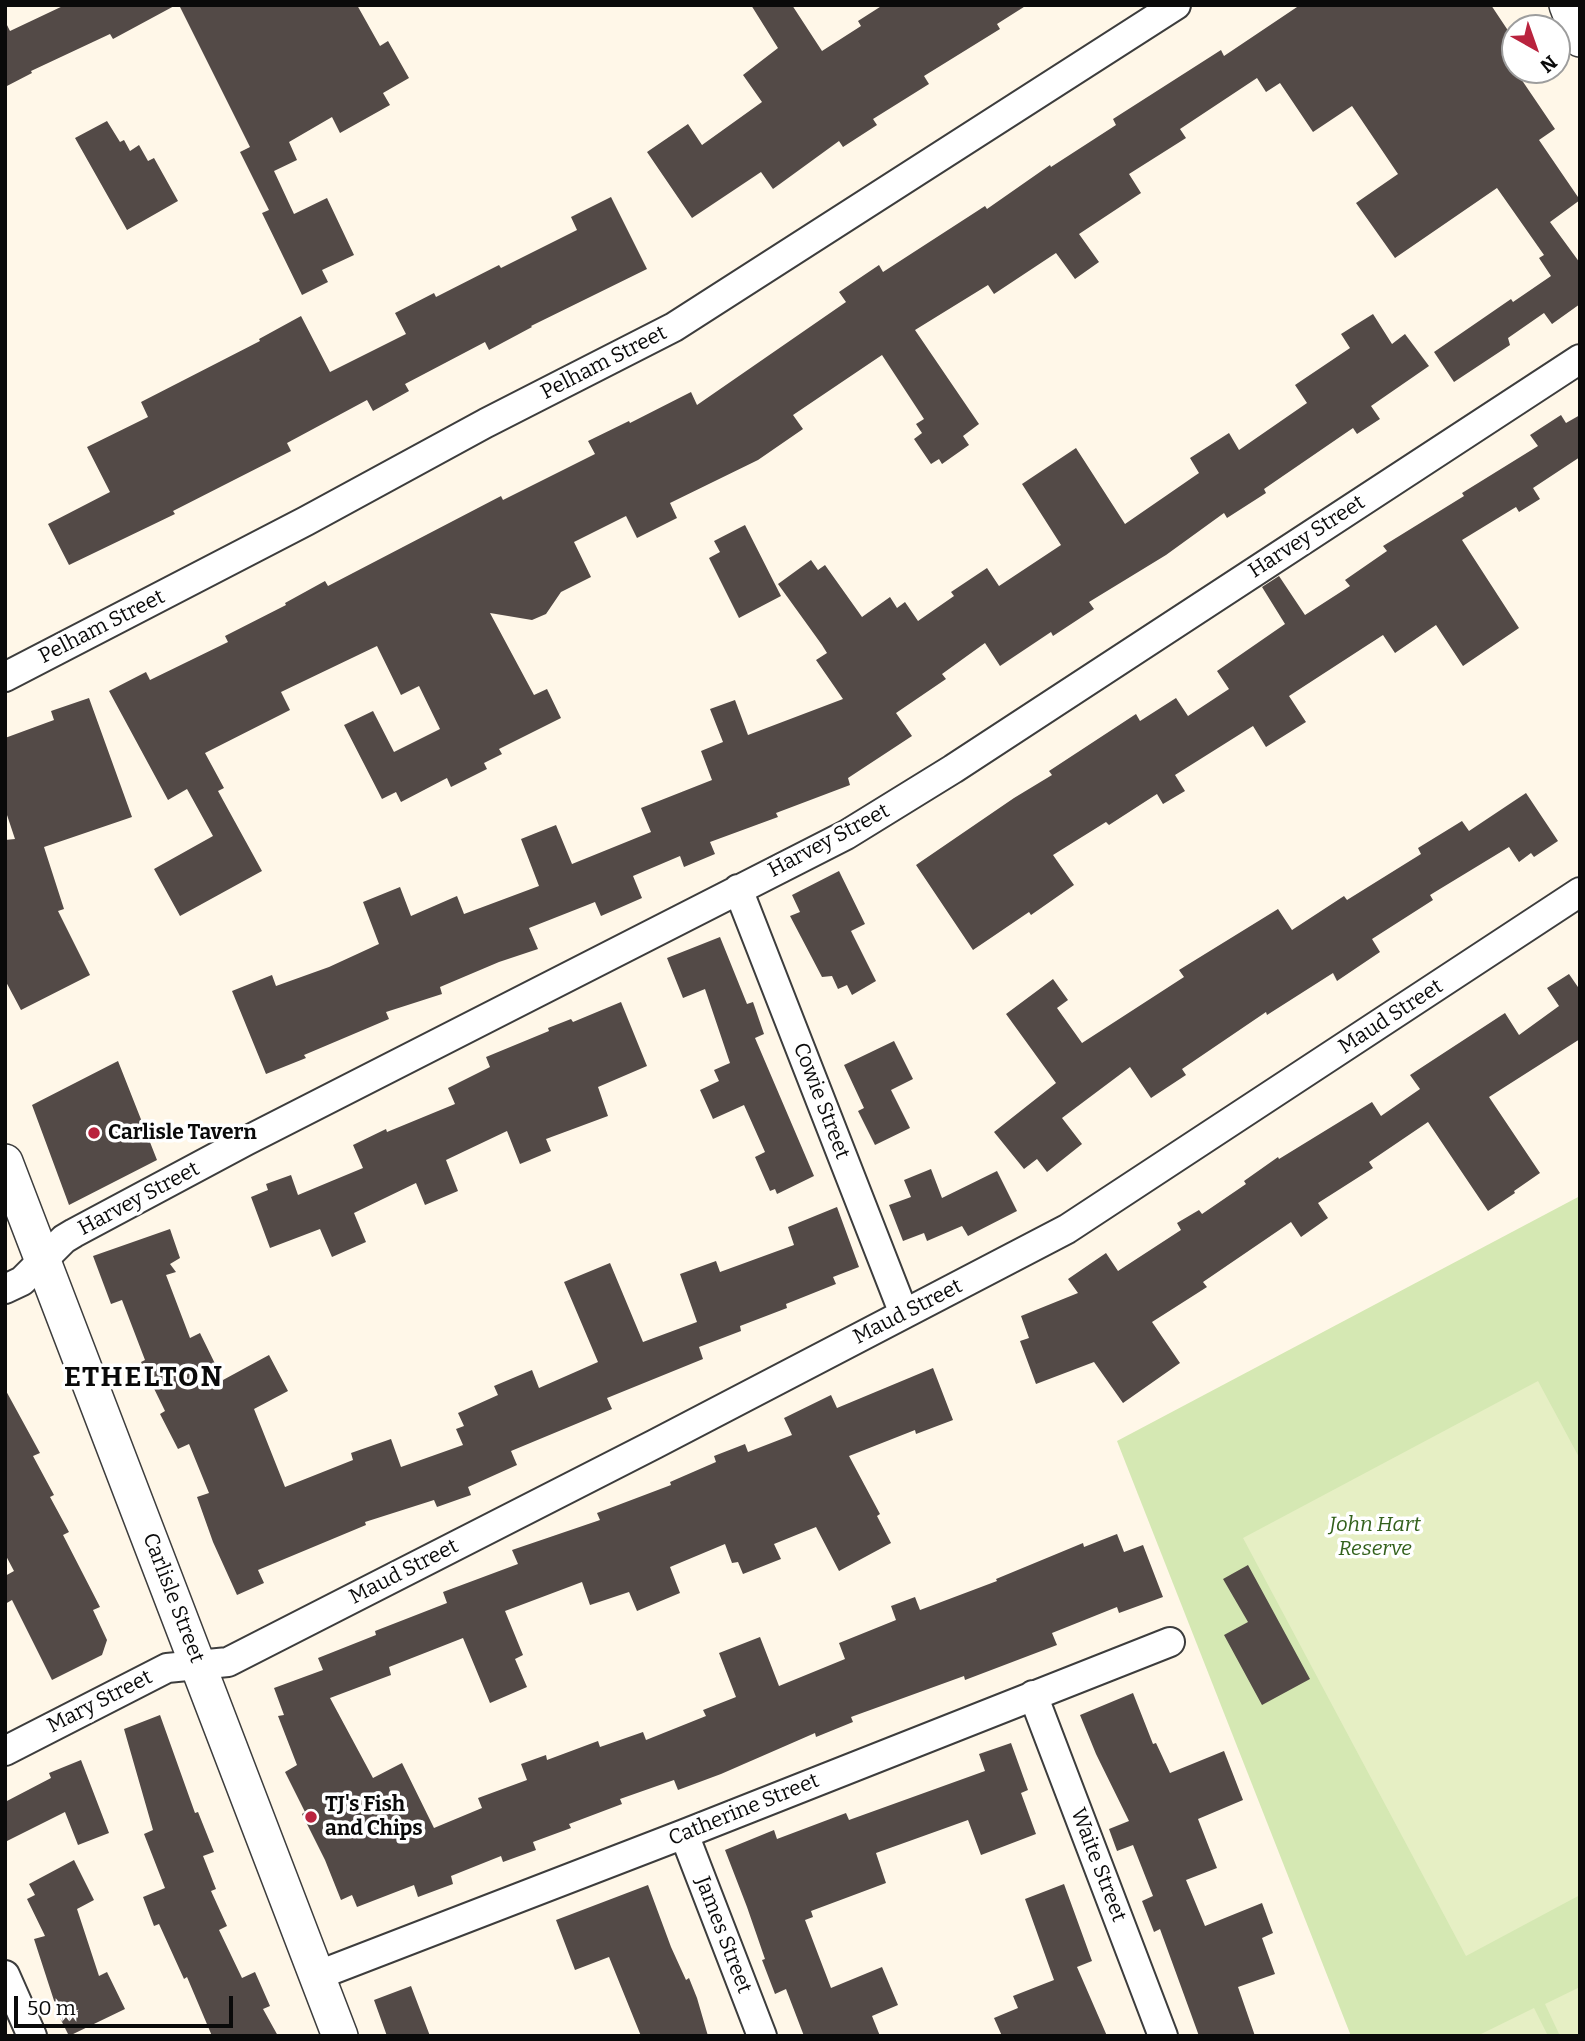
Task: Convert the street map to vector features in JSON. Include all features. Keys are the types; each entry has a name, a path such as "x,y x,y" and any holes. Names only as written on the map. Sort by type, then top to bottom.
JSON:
{"street":[{"name":"Pelham Street","path":"5,677 674,327 1176,5"},
{"path":"1567,5 1580,39"},
{"name":"Harvey Street","path":"5,1289 22,1281 64,1239 246,1141 846,835 953,769 1580,359"},
{"name":"Cowie Street","path":"738,889 904,1314"},
{"name":"Maud Street","path":"199,1664 228,1662 1067,1229 1580,892"},
{"name":"Carlisle Street","path":"5,1162 340,2036"},
{"name":"Catherine Street","path":"316,1976 1170,1642"},
{"name":"Mary Street","path":"5,1751 167,1668 199,1664"},
{"name":"Waite Street","path":"1033,1695 1163,2036"},
{"name":"James Street","path":"684,1834 762,2036"},
{"path":"5,1975 32,2036"}],"green space":[{"name":"John Hart Reserve","path":"1580,1196 1580,2036 1351,2036 1117,1441"},
{"path":"1538,1381 1580,1459 1580,1895 1466,1956 1243,1538"},
{"path":"1580,1987 1580,2036 1560,2036 1545,2004"},
{"path":"1534,2008 1548,2036 1477,2036"}],"building":[{"path":"65,5 176,5 113,39 110,34 31,71 32,73 5,87 5,21 10,31"},
{"path":"179,5 357,5 380,46 388,41 409,78 383,93 390,105 340,133 332,117 289,142 297,160 274,171 294,214 327,198 354,255 322,270 328,282 302,295 262,213 269,210 240,152 250,147"},
{"path":"751,5 792,5 822,51 861,26 858,21 883,5 1027,5 997,24 1000,29 924,76 929,84 873,119 877,125 843,147 839,141 773,189 761,172 692,218 647,152 688,124 702,145 762,102 743,75 778,48"},
{"path":"1300,5 1491,5 1501,20 1501,84 1524,84 1555,129 1539,140 1580,200 1550,222 1580,263 1580,304 1552,324 1544,313 1508,338 1510,345 1454,382 1434,352 1511,299 1513,302 1551,276 1539,258 1544,255 1497,188 1395,258 1356,203 1398,174 1352,106 1313,132 1280,83 1266,92 1257,78 1180,129 1186,138 1129,174 1141,193 1079,234 1099,262 1075,279 1056,253 994,294 988,285 915,330 979,424 963,436 969,445 942,464 939,459 931,464 914,439 922,433 916,424 924,419 882,355 793,415 803,429 758,460 670,503 677,518 637,538 626,516 574,542 591,577 561,592 546,614 532,620 490,613 534,695 547,689 561,718 499,749 502,754 484,763 487,769 451,787 447,778 401,802 396,792 382,799 344,725 373,711 394,752 440,729 419,686 401,695 377,646 281,692 290,710 205,753 224,788 218,791 262,871 180,916 154,869 213,836 187,789 168,800 109,691 146,672 150,680 228,642 225,636 286,605 285,603 325,581 328,586 501,496 503,500 595,454 588,441 629,421 630,423 691,392 697,405 846,302 839,292 879,265 883,272 985,206 987,209 1050,165 1051,167 1116,125 1113,119 1221,50 1224,56"},
{"path":"107,121 120,142 124,140 130,151 139,145 148,161 154,158 178,201 127,230 75,138"},
{"path":"611,197 647,269 531,326 489,350 485,342 405,384 409,391 373,411 367,400 287,443 291,451 173,511 175,514 69,565 48,524 110,492 87,447 148,417 141,402 260,341 259,339 301,316 330,372 406,334 395,313 434,293 436,297 499,265 501,268 577,230 571,217"},
{"path":"1373,314 1392,344 1405,334 1429,366 1371,406 1380,419 1357,434 1353,428 1264,489 1266,493 1227,518 1224,513 1166,555 1089,602 1094,609 1053,636 1051,632 1000,666 985,643 942,674 946,679 896,713 912,736 848,778 850,785 776,813 778,817 710,842 715,854 684,867 680,856 633,876 642,898 601,916 595,902 529,928 538,949 440,987 442,994 386,1012 389,1019 266,1074 232,991 272,975 276,986 329,967 379,944 363,902 400,887 411,916 457,896 464,914 539,886 521,839 556,825 572,864 651,832 641,808 712,780 701,751 723,742 710,709 735,700 748,735 843,699 816,660 827,653 778,584 811,560 818,570 825,565 862,617 890,597 897,608 905,602 918,621 954,596 951,592 987,568 999,586 1061,545 1022,484 1076,448 1125,524 1199,473 1190,458 1229,433 1239,450 1307,403 1295,385 1350,348 1341,334"},
{"path":"1561,415 1566,423 1580,415 1580,457 1533,488 1540,499 1519,512 1516,507 1462,540 1519,628 1463,666 1436,625 1395,653 1383,635 1289,696 1306,722 1266,747 1253,726 1175,775 1185,791 1163,804 1157,794 1109,825 1106,822 1053,855 1074,885 973,950 916,865 1052,775 1049,771 1136,714 1140,721 1176,698 1188,716 1229,689 1217,671 1285,624 1262,587 1279,576 1305,615 1350,586 1345,580 1387,551 1383,546 1538,446 1530,435"},
{"path":"745,525 781,596 739,618 709,558 720,552 714,541"},
{"path":"89,698 132,817 44,847 64,909 58,911 90,975 21,1010 5,980 5,840 15,839 5,809 5,738 54,720 51,711"},
{"path":"1526,793 1558,841 1534,857 1531,853 1519,862 1509,847 1430,895 1433,900 1372,939 1380,952 1337,981 1333,973 1267,1015 1266,1012 1182,1069 1186,1075 1151,1098 1130,1067 1062,1118 1082,1144 1047,1172 1037,1159 1024,1169 994,1132 1056,1083 1006,1014 1053,979 1068,1000 1057,1008 1082,1043 1184,977 1179,970 1278,909 1292,930 1344,896 1347,900 1421,854 1418,848 1462,821 1469,831"},
{"path":"839,871 865,924 851,931 876,981 852,995 847,985 838,989 832,976 822,977 790,916 800,912 792,895"},
{"path":"720,937 747,1004 753,1002 764,1034 755,1038 814,1176 777,1194 775,1189 770,1191 755,1157 765,1152 744,1105 713,1119 700,1090 719,1081 714,1070 730,1063 705,989 683,998 667,958"},
{"path":"1569,974 1580,990 1580,1039 1489,1097 1540,1173 1514,1191 1515,1193 1488,1211 1428,1122 1369,1162 1373,1168 1318,1203 1328,1218 1301,1237 1291,1222 1203,1282 1207,1287 1152,1322 1180,1363 1123,1403 1094,1362 1036,1384 1020,1341 1029,1338 1021,1316 1078,1293 1068,1279 1106,1253 1118,1271 1181,1230 1177,1223 1199,1210 1202,1214 1246,1184 1244,1181 1278,1157 1279,1159 1372,1102 1381,1116 1420,1089 1410,1075 1505,1013 1519,1035 1559,1006 1547,988"},
{"path":"621,1002 647,1066 598,1087 608,1116 546,1139 551,1151 520,1164 507,1131 446,1160 458,1191 425,1205 416,1183 354,1213 366,1242 332,1257 320,1229 270,1248 251,1197 268,1190 266,1184 291,1175 298,1195 363,1168 353,1145 386,1129 387,1132 455,1104 448,1088 490,1067 486,1057 549,1031 548,1028 571,1019 573,1022"},
{"path":"894,1041 913,1079 891,1090 910,1128 875,1145 858,1111 864,1108 844,1065"},
{"name":"Carlisle Tavern","path":"118,1061 157,1160 69,1205 32,1105"},
{"path":"931,1169 942,1198 997,1171 1017,1211 968,1236 962,1226 927,1241 924,1233 903,1241 889,1205 911,1197 904,1180"},
{"path":"837,1207 859,1267 833,1277 836,1284 786,1304 787,1308 740,1326 741,1331 699,1347 703,1359 607,1398 612,1409 511,1451 517,1465 468,1487 471,1495 437,1507 434,1500 365,1522 366,1525 258,1570 264,1583 237,1595 213,1542 197,1497 209,1493 189,1444 178,1449 160,1414 165,1411 141,1362 145,1360 122,1300 111,1304 93,1256 170,1229 180,1258 170,1264 176,1272 166,1275 190,1338 200,1333 223,1380 269,1355 288,1391 254,1409 285,1487 353,1460 351,1453 391,1439 401,1467 463,1445 456,1429 464,1426 458,1413 498,1395 494,1386 532,1370 539,1388 598,1362 564,1282 610,1263 643,1342 697,1322 680,1274 716,1261 720,1272 794,1245 788,1227"},
{"path":"933,1368 953,1420 916,1434 915,1430 849,1456 880,1514 877,1516 891,1543 839,1571 816,1527 774,1544 781,1559 743,1574 738,1562 732,1563 725,1544 670,1567 680,1593 637,1611 629,1592 590,1605 582,1582 505,1611 523,1655 515,1659 527,1687 490,1703 463,1638 389,1667 391,1675 330,1698 373,1778 402,1763 434,1828 482,1808 478,1798 527,1780 521,1764 546,1755 547,1760 598,1741 600,1747 643,1732 646,1740 706,1716 703,1710 736,1697 719,1653 760,1637 779,1686 845,1659 839,1643 896,1620 891,1606 915,1597 920,1610 997,1581 996,1579 1083,1543 1084,1547 1117,1534 1124,1552 1143,1545 1163,1597 1119,1613 1117,1607 1052,1633 1057,1645 965,1680 964,1676 851,1717 853,1722 816,1737 815,1733 678,1790 674,1780 620,1799 622,1804 569,1824 571,1828 533,1842 536,1850 503,1862 501,1856 451,1876 453,1884 418,1897 414,1885 357,1907 352,1895 341,1900 302,1814 305,1812 285,1772 297,1765 278,1716 284,1715 274,1688 323,1670 318,1658 376,1635 375,1631 447,1603 443,1592 518,1564 512,1550 600,1520 597,1513 671,1485 670,1482 716,1462 714,1456 745,1444 748,1452 792,1435 784,1418 831,1395 837,1408"},
{"path":"5,1389 40,1453 33,1456 54,1495 50,1497 69,1532 63,1535 100,1607 93,1610 107,1640 102,1655 52,1680 12,1600 5,1604 5,1576 14,1571 5,1554"},
{"path":"1248,1565 1310,1679 1262,1705 1224,1635 1248,1622 1223,1579"},
{"path":"1133,1693 1153,1744 1156,1743 1170,1773 1224,1751 1243,1800 1198,1819 1217,1868 1186,1880 1205,1926 1262,1903 1273,1933 1262,1938 1275,1974 1238,1987 1255,2036 1199,2036 1160,1929 1154,1932 1142,1901 1153,1896 1133,1845 1117,1851 1109,1829 1129,1821 1080,1715"},
{"path":"160,1715 195,1813 198,1812 214,1852 203,1856 216,1889 211,1891 227,1926 219,1930 242,1978 255,1972 270,2006 263,2009 278,2036 212,2036 187,1977 184,1979 159,1924 154,1926 143,1897 165,1888 144,1834 153,1830 124,1729"},
{"path":"1011,1743 1028,1790 1021,1793 1036,1834 981,1855 968,1820 876,1853 886,1883 811,1911 813,1917 805,1920 831,1988 882,1967 898,2005 872,2016 880,2036 804,2036 786,1989 775,1994 725,1850 774,1830 777,1839 846,1813 849,1820 985,1771 979,1754"},
{"path":"81,1760 109,1833 78,1845 65,1812 5,1842 5,1802 51,1778 49,1773"},
{"path":"74,1860 94,1900 77,1909 99,1976 107,1972 125,2009 69,2036 59,2016 34,1939 45,1936 27,1899 35,1895 29,1884"},
{"path":"1064,1884 1092,1961 1077,1967 1107,2036 1002,2036 994,2018 1018,2008 1013,1996 1054,1980 1025,1899"},
{"path":"648,1885 671,1947 697,1998 708,2036 641,2036 609,1957 575,1970 556,1920"},
{"path":"411,1986 430,2036 387,2036 374,2000"}],"place":[{"name":"Carlisle Tavern","path":"94,1133"},
{"name":"TJ's Fish and Chips","path":"311,1817"}],"district":[{"name":"ETHELTON","path":"144,1378"}]}
